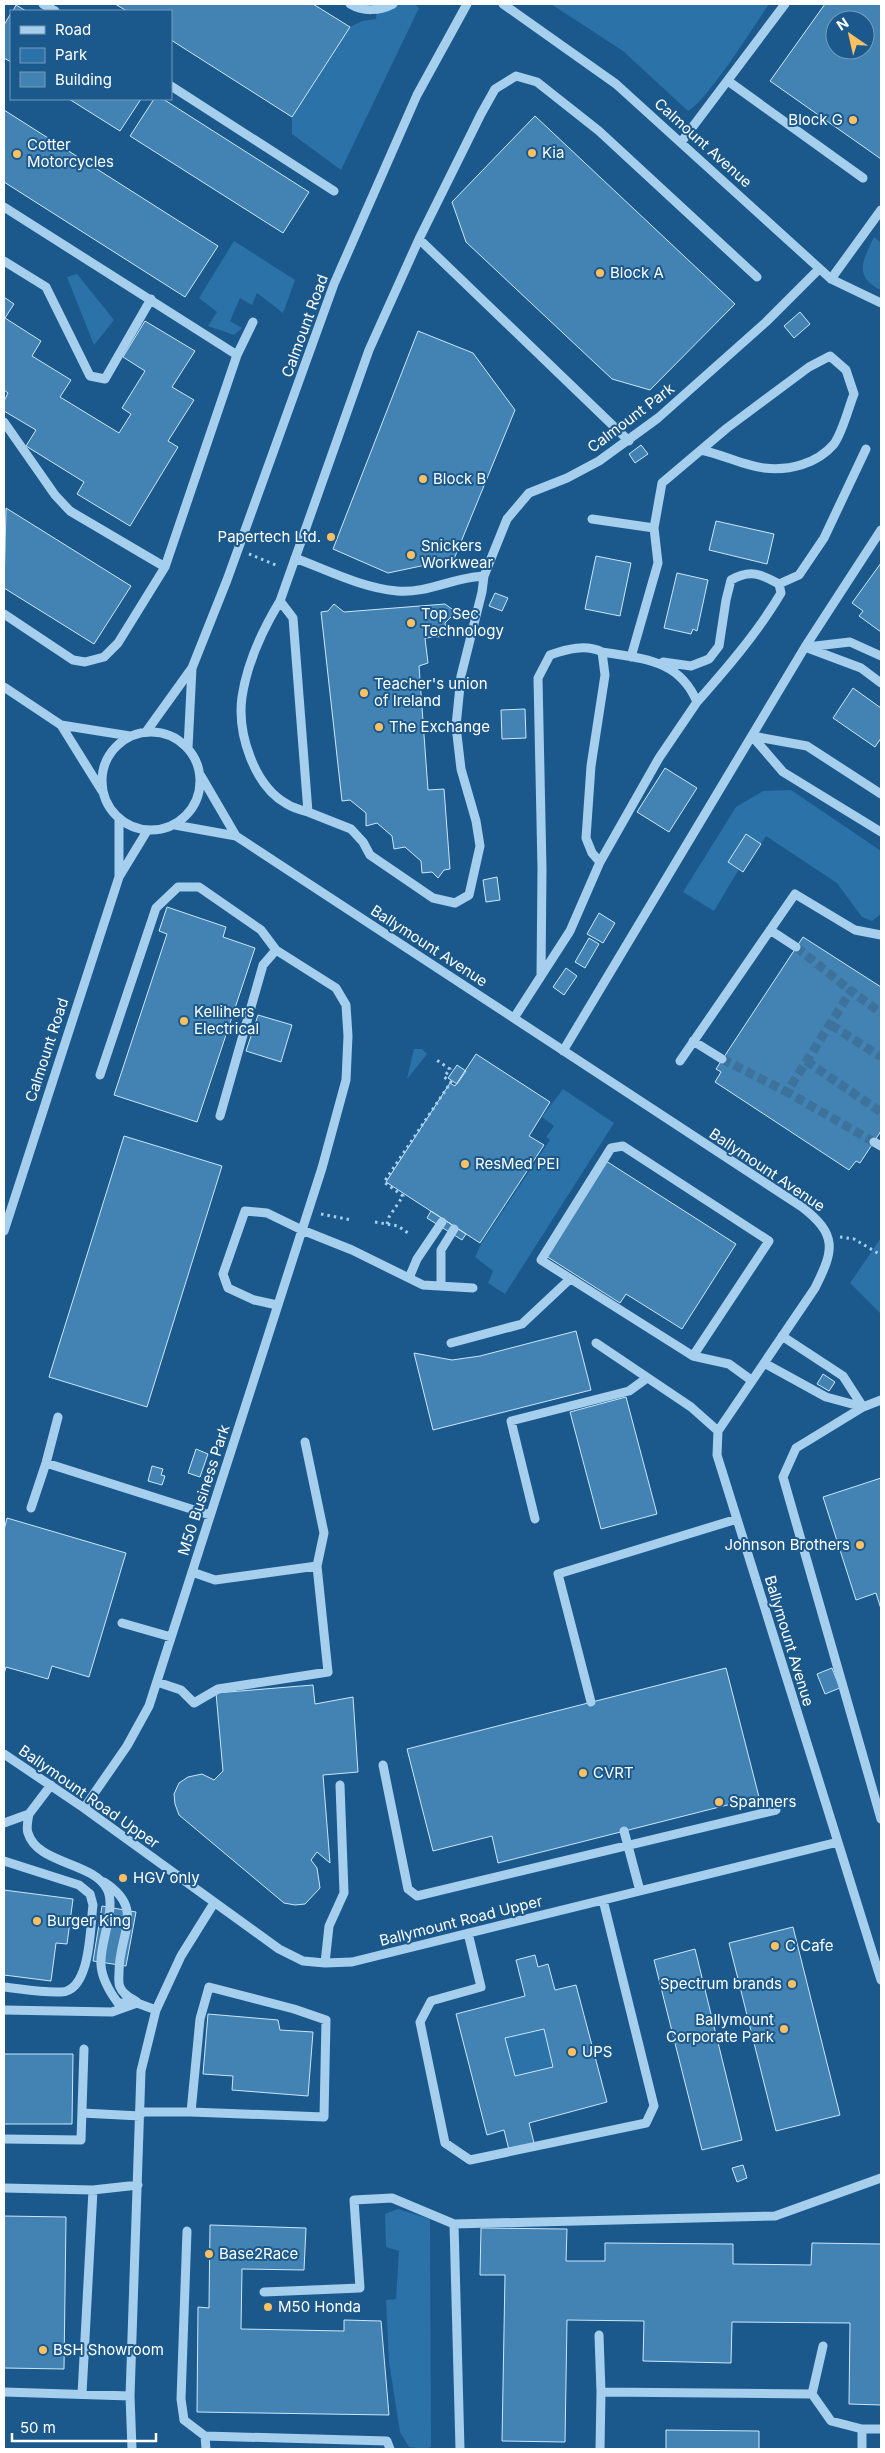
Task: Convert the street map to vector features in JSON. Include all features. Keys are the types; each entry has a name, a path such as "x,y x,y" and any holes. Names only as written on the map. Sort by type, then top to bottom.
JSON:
{"street":[{"path":"350,4 358,9 382,10 393,4"},
{"name":"Calmount Road","path":"146,732 192,668 238,549 334,284 417,94 467,4"},
{"name":"Calmount Avenue","path":"503,4 616,84 682,141 831,279 881,303"},
{"path":"682,141 785,4"},
{"path":"280,601 293,618 308,812 286,804 259,778 244,743 242,698 253,657 280,601 369,350 419,239 480,114 495,89 516,76 537,82 599,131 757,277"},
{"path":"728,81 862,178"},
{"path":"172,87 334,191"},
{"path":"4,207 237,355"},
{"path":"831,279 881,210"},
{"path":"419,239 628,441"},
{"path":"4,261 46,288 90,376 105,379 151,299"},
{"name":"Calmount Park","path":"308,812 351,829 363,842 370,855 433,898 455,903 470,895 480,846 476,821 460,769 456,726 461,676 482,592 484,576 507,519 529,493 567,478 599,461 628,441 698,384 766,322 820,269"},
{"path":"4,614 73,660 85,662 104,657 118,643 165,567 237,355 253,322"},
{"path":"631,657 658,563 654,528 662,484 701,450 727,428 809,368 830,356 846,370 854,394 834,442 820,456 798,467 763,468 701,450"},
{"path":"4,422 55,495 70,511 165,567"},
{"path":"779,584 799,574 824,538 866,449"},
{"path":"592,519 654,528"},
{"path":"563,1051 805,647 881,530"},
{"path":"295,558 358,582 398,591 428,588 484,576"},
{"path":"541,976 542,869 538,678 550,655 577,648 594,648 602,652 691,666 709,659 719,646 731,580 742,573 763,575 779,584"},
{"path":"514,1018 570,931 600,862 659,758 697,702 721,675 772,608 780,592 779,584"},
{"path":"805,647 850,642 881,656"},
{"path":"805,647 861,668 881,683"},
{"path":"600,862 592,853 586,838 592,766 604,676 602,652"},
{"path":"660,662 686,683 692,690 697,702"},
{"name":"Calmount Road","path":"188,748 192,668"},
{"path":"4,687 61,725 102,791 108,806 119,819 132,827 147,831 161,830 174,825 196,805 200,791 201,776 197,761 188,748 176,738 161,733 146,732 130,736 61,725"},
{"path":"102,791 102,774 107,759 117,746 130,736"},
{"path":"752,736 807,746 881,794"},
{"path":"752,736 783,772 881,832"},
{"name":"Ballymount Avenue","path":"201,776 236,836"},
{"name":"Calmount Road","path":"118,877 119,819"},
{"name":"Ballymount Avenue","path":"174,825 236,836 802,1207 821,1224 827,1234 829,1250 827,1263 814,1288 718,1431 717,1455 838,1842"},
{"name":"Calmount Road","path":"4,1231 118,877 147,831"},
{"path":"100,1075 156,908 178,887 199,888 262,930 276,950 263,965 220,1116"},
{"path":"680,1061 796,894 855,930 881,935"},
{"path":"770,930 796,947"},
{"name":"M50 Business Park","path":"84,1808 127,1746 149,1706 322,1168 346,1080 348,1036 346,1005 336,988 276,950"},
{"path":"693,1041 722,1059"},
{"path":"693,1356 770,1241 624,1146 611,1148 541,1260 693,1356 729,1364 751,1380"},
{"path":"277,1305 254,1300 228,1288 223,1274 245,1211 267,1212 302,1230 352,1250 423,1285 473,1288"},
{"path":"410,1278 417,1259 442,1222"},
{"path":"441,1286 442,1250 454,1229"},
{"path":"451,1343 522,1324 570,1279"},
{"path":"782,1336 843,1376 864,1407"},
{"path":"596,1343 691,1407 718,1431"},
{"path":"764,1363 826,1397 864,1407"},
{"path":"536,1519 511,1421 629,1391 647,1378"},
{"path":"881,1400 864,1407 796,1448 783,1477 881,1819"},
{"path":"31,1508 46,1463 58,1417"},
{"path":"157,1682 181,1690 194,1703 218,1689 328,1672 317,1566 324,1533 306,1442"},
{"path":"46,1463 210,1515"},
{"path":"591,1702 558,1574 736,1519"},
{"path":"192,1572 215,1580 317,1566"},
{"path":"122,1623 171,1637"},
{"name":"Ballymount Road Upper","path":"4,1754 84,1808 279,1949 303,1961 325,1964 352,1962 838,1842"},
{"path":"384,1765 408,1889 417,1896 776,1810"},
{"path":"4,1823 28,1814 51,1785"},
{"path":"325,1964 329,1926 344,1893 340,1785"},
{"path":"28,1814 27,1832 38,1849 100,1879 118,1891 125,1900 128,1912 119,1968 119,1986 125,1995 156,2010"},
{"path":"624,1831 640,1891"},
{"path":"838,1842 881,1980"},
{"path":"4,1861 79,1885 90,1894 93,1905 84,1973 76,1986 63,1993 4,1987"},
{"path":"100,1879 108,1890 110,1905 100,1964 107,1988 118,2002 137,2002"},
{"path":"468,1933 481,1987 431,2001 420,2022 445,2143 470,2160 646,2123 654,2106 603,1900"},
{"path":"132,2449 130,2396 141,2071 156,2010 180,1956 214,1903"},
{"path":"82,2113 140,2114 191,2112 324,2117 326,2020 294,2009 209,1987 200,2019 191,2112"},
{"path":"4,2010 112,2012 137,2002"},
{"path":"4,2139 81,2140 84,2049"},
{"path":"264,2292 360,2288 354,2200 392,2198 454,2224 775,2216 881,2178"},
{"path":"4,2188 93,2190 138,2185"},
{"path":"82,2394 93,2190"},
{"path":"454,2224 460,2449"},
{"path":"187,2230 181,2399 184,2420 205,2436 388,2441 390,2449"},
{"path":"599,2335 600,2449"},
{"path":"823,2346 812,2394 831,2421 862,2429 881,2429"},
{"path":"4,2392 130,2396"},
{"path":"601,2392 812,2394"},
{"path":"862,2429 862,2449"},
{"path":"205,2436 206,2449"}],"path":[{"path":"238,549 290,571"},
{"path":"387,1224 389,1217 403,1196 384,1182 451,1082 444,1077 451,1070 435,1059"},
{"path":"332,1217 352,1220"},
{"path":"375,1222 398,1226 408,1233"},
{"path":"827,1234 854,1239 881,1255"}],"green space":[{"path":"377,4 414,4 419,8 341,170 292,134 292,117 350,27 362,21 376,19"},
{"path":"551,4 769,4 718,79 707,93 688,111 623,51"},
{"path":"874,237 881,243 881,290 872,285 867,279 863,267"},
{"path":"234,241 295,280 283,313 257,293 252,305 240,298 230,321 242,328 234,335 208,326 217,312 199,298"},
{"path":"77,274 114,320 94,345 67,277"},
{"path":"791,790 881,851 881,914 872,921 862,917 837,883 766,836 761,844 746,835 739,869 714,911 683,892 736,807 763,791"},
{"path":"414,1049 422,1049 427,1054 407,1079"},
{"path":"563,1089 614,1123 505,1294 488,1283 493,1271 475,1257 481,1244 550,1140 546,1137 554,1126 542,1117"},
{"path":"881,1238 881,1314 850,1283"},
{"path":"544,2029 553,2067 515,2076 505,2038"},
{"path":"398,2209 430,2219 431,2447 424,2449 409,2447 400,2432 389,2362 386,2300 396,2299 399,2251 386,2247 385,2214"}],"building":[{"path":"115,4 313,4 350,27 292,117 172,41 172,10 125,10"},
{"name":"Block G","path":"825,4 881,4 881,159 770,81"},
{"path":"16,5 24,10 14,10"},
{"path":"10,15 10,61 4,58 4,25"},
{"path":"71,100 140,100 120,131"},
{"path":"153,100 165,100 309,192 283,233 130,136"},
{"path":"4,110 218,246 185,297 4,182"},
{"name":"Block A","path":"535,116 735,304 650,390 612,379 466,242 452,202"},
{"path":"4,297 14,304 5,318 41,341 32,356 71,380 60,397 119,433 131,414 122,408 145,371 123,357 145,321 195,351 172,387 194,400 168,441 178,447 130,526 77,494 84,482 26,446 36,430 4,411 4,401 8,393 4,390"},
{"path":"800,312 810,324 794,338 784,326"},
{"name":"Block B","path":"418,331 473,353 515,410 454,559 388,573 333,549"},
{"path":"641,445 648,454 635,463 629,454"},
{"path":"6,508 131,586 94,644 4,588"},
{"path":"716,521 774,534 767,564 709,550"},
{"path":"596,556 631,563 620,616 585,609"},
{"path":"881,563 881,632 859,616 863,611 852,603"},
{"path":"677,573 708,580 697,631 693,629 691,634 664,628"},
{"path":"495,593 508,598 502,611 489,606"},
{"name":"The Exchange","path":"334,604 344,612 445,604 456,612 445,623 447,636 425,638 428,663 419,666 428,790 444,789 450,869 444,870 438,878 432,872 422,873 421,861 405,847 394,849 392,836 377,823 366,826 366,813 350,800 342,801 321,612 328,611"},
{"path":"853,688 881,708 881,738 875,747 833,718"},
{"path":"525,709 526,738 502,739 501,710"},
{"path":"665,768 697,788 669,832 637,812"},
{"path":"746,834 761,844 743,872 728,862"},
{"path":"497,877 500,900 486,902 483,880"},
{"name":"Kellihers Electrical","path":"167,907 226,927 223,937 255,948 197,1122 114,1095 167,934 159,931"},
{"path":"599,913 615,923 603,943 587,934"},
{"path":"803,937 881,987 881,1131 860,1163 856,1161 849,1170 715,1082 721,1072 716,1069"},
{"path":"589,938 599,944 585,968 575,962"},
{"path":"566,968 577,976 564,995 553,987"},
{"path":"258,1015 292,1025 281,1062 246,1051"},
{"name":"ResMed PEI","path":"476,1054 550,1102 529,1136 544,1145 480,1243 386,1182 450,1083 455,1086"},
{"path":"457,1065 466,1071 457,1084 448,1078"},
{"path":"124,1136 222,1166 147,1407 49,1377"},
{"path":"606,1161 736,1244 682,1329 626,1294 620,1303 546,1256"},
{"path":"431,1211 466,1234 462,1240 427,1218"},
{"path":"576,1331 591,1390 433,1430 414,1353 452,1360 480,1356"},
{"path":"823,1374 835,1382 829,1391 817,1384"},
{"path":"626,1397 657,1514 601,1529 570,1412"},
{"path":"196,1449 208,1454 200,1477 188,1473"},
{"path":"152,1466 163,1469 161,1475 165,1476 162,1485 148,1481"},
{"name":"Johnson Brothers","path":"881,1478 881,1609 876,1593 856,1600 823,1497"},
{"path":"7,1518 126,1553 89,1677 52,1666 48,1679 6,1667 4,1674 4,1530"},
{"name":"CVRT","path":"726,1668 759,1797 498,1863 492,1836 433,1851 407,1749"},
{"path":"832,1668 840,1688 825,1694 817,1674"},
{"path":"313,1685 315,1704 353,1697 358,1772 323,1775 330,1863 317,1852 311,1860 317,1868 320,1888 305,1904 295,1905 284,1903 179,1815 174,1794 179,1783 188,1777 202,1774 214,1780 223,1771 216,1693"},
{"name":"Burger King","path":"4,1890 73,1899 67,1944 56,1943 51,1981 4,1975"},
{"path":"102,1906 136,1912 126,1966 93,1961"},
{"name":"Ballymount Corporate Park","path":"793,1927 840,2115 776,2131 729,1943"},
{"name":"Ballymount Corporate Park","path":"695,1949 742,2140 702,2150 654,1960"},
{"name":"UPS","path":"535,1955 538,1967 548,1964 555,1990 576,1985 607,2102 529,2123 534,2143 509,2150 504,2130 487,2135 456,2014 525,1996 516,1960","holes":["544,2029 553,2067 515,2076 505,2038"]},
{"path":"208,2014 278,2020 280,2030 313,2032 308,2096 232,2090 233,2076 203,2074"},
{"path":"4,2054 73,2054 72,2124 4,2124"},
{"path":"743,2165 747,2178 737,2182 732,2168"},
{"path":"4,2216 66,2217 64,2369 4,2368"},
{"path":"210,2225 306,2228 304,2270 242,2269 241,2329 344,2331 344,2320 381,2321 389,2415 197,2412 198,2307 209,2308"},
{"path":"481,2228 567,2229 566,2261 605,2261 605,2243 733,2244 733,2264 811,2265 812,2243 881,2244 881,2405 849,2404 850,2323 732,2322 731,2363 643,2361 644,2321 567,2320 565,2442 502,2441 505,2275 480,2275"},
{"path":"666,2430 759,2431 759,2449 666,2449"}],"tunnel":[{"path":"796,947 851,991"},
{"path":"874,1142 787,1092 851,991 881,1013"},
{"path":"831,1025 881,1057"},
{"path":"722,1059 787,1092"},
{"path":"806,1061 881,1112"}],"place":[{"name":"Block G","path":"853,120"},
{"name":"Kia","path":"532,153"},
{"name":"Cotter Motorcycles","path":"17,154"},
{"name":"Block A","path":"600,273"},
{"name":"Block B","path":"423,479"},
{"name":"Papertech Ltd.","path":"331,537"},
{"name":"Snickers Workwear","path":"411,555"},
{"name":"Top Sec Technology","path":"411,623"},
{"name":"Teacher's union of Ireland","path":"364,693"},
{"name":"The Exchange","path":"379,727"},
{"name":"Kellihers Electrical","path":"184,1021"},
{"name":"ResMed PEI","path":"465,1164"},
{"name":"Johnson Brothers","path":"860,1545"},
{"name":"CVRT","path":"583,1773"},
{"name":"Spanners","path":"719,1802"},
{"name":"HGV only","path":"123,1878"},
{"name":"Burger King","path":"37,1921"},
{"name":"C Cafe","path":"775,1946"},
{"name":"Spectrum brands","path":"792,1984"},
{"name":"Ballymount Corporate Park","path":"784,2029"},
{"name":"UPS","path":"572,2052"},
{"name":"Base2Race","path":"209,2254"},
{"name":"M50 Honda","path":"268,2307"},
{"name":"BSH Showroom","path":"43,2350"}]}
